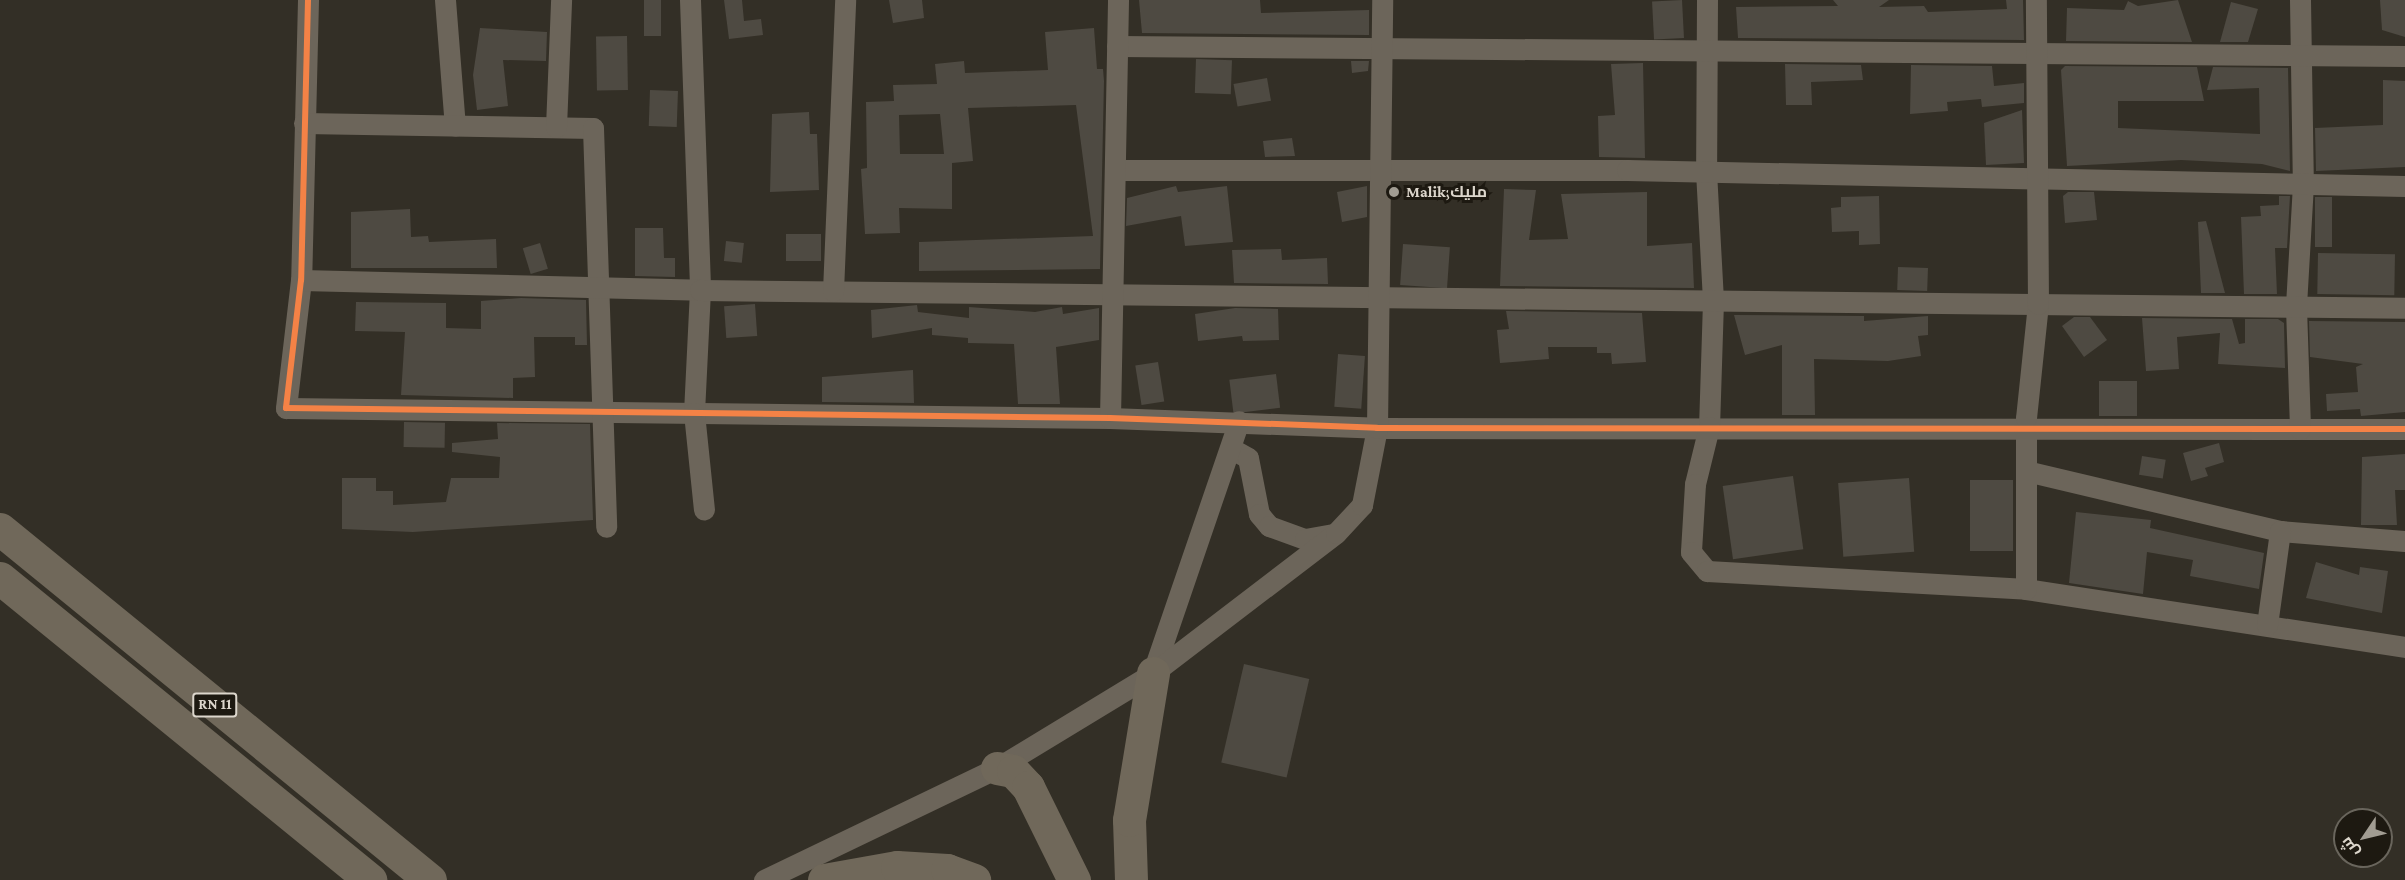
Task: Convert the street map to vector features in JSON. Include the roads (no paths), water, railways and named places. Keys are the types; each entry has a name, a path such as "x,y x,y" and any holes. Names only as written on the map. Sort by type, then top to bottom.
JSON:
{"highway":[{"name":"RN 11","path":"0,529 430,880"},
{"name":"RN 11","path":"0,579 370,880"},
{"path":"1131,880 1129,820 1153,673"},
{"path":"173,719 350,880"},
{"path":"997,768 1013,771 1028,787 1074,880"},
{"path":"824,880 897,867 947,870 974,880"}],"street":[{"path":"308,0 301,280 286,408 1110,418 1377,428 1709,427 2025,432 2405,429"},
{"path":"445,0 455,126"},
{"path":"556,127 561,0"},
{"path":"690,0 700,290 694,413 704,509"},
{"path":"833,291 845,0"},
{"path":"1110,418 1118,0"},
{"path":"764,880 997,768 1153,673 1336,533 1362,505 1377,428 1381,296 1382,0"},
{"path":"1707,0 1706,171 1713,301 1709,427 1695,484 1691,552 1707,571 2026,589 2405,647"},
{"path":"2026,589 2025,432 2038,304 2036,0"},
{"path":"2300,0 2303,184 2296,307 2300,429"},
{"path":"1118,46 1707,46 2405,56"},
{"path":"304,123 593,128 606,527"},
{"path":"1115,170 1706,171 2405,186"},
{"path":"301,280 700,290 2405,308"},
{"path":"1153,673 1232,449 1239,422"},
{"path":"1232,449 1248,458 1259,514 1269,526 1305,539 1336,533"},
{"path":"2026,471 2280,531 2405,541"},
{"path":"2267,625 2280,531"}],"place":[{"name":"Malik;مليك","path":"1394,192"}]}
